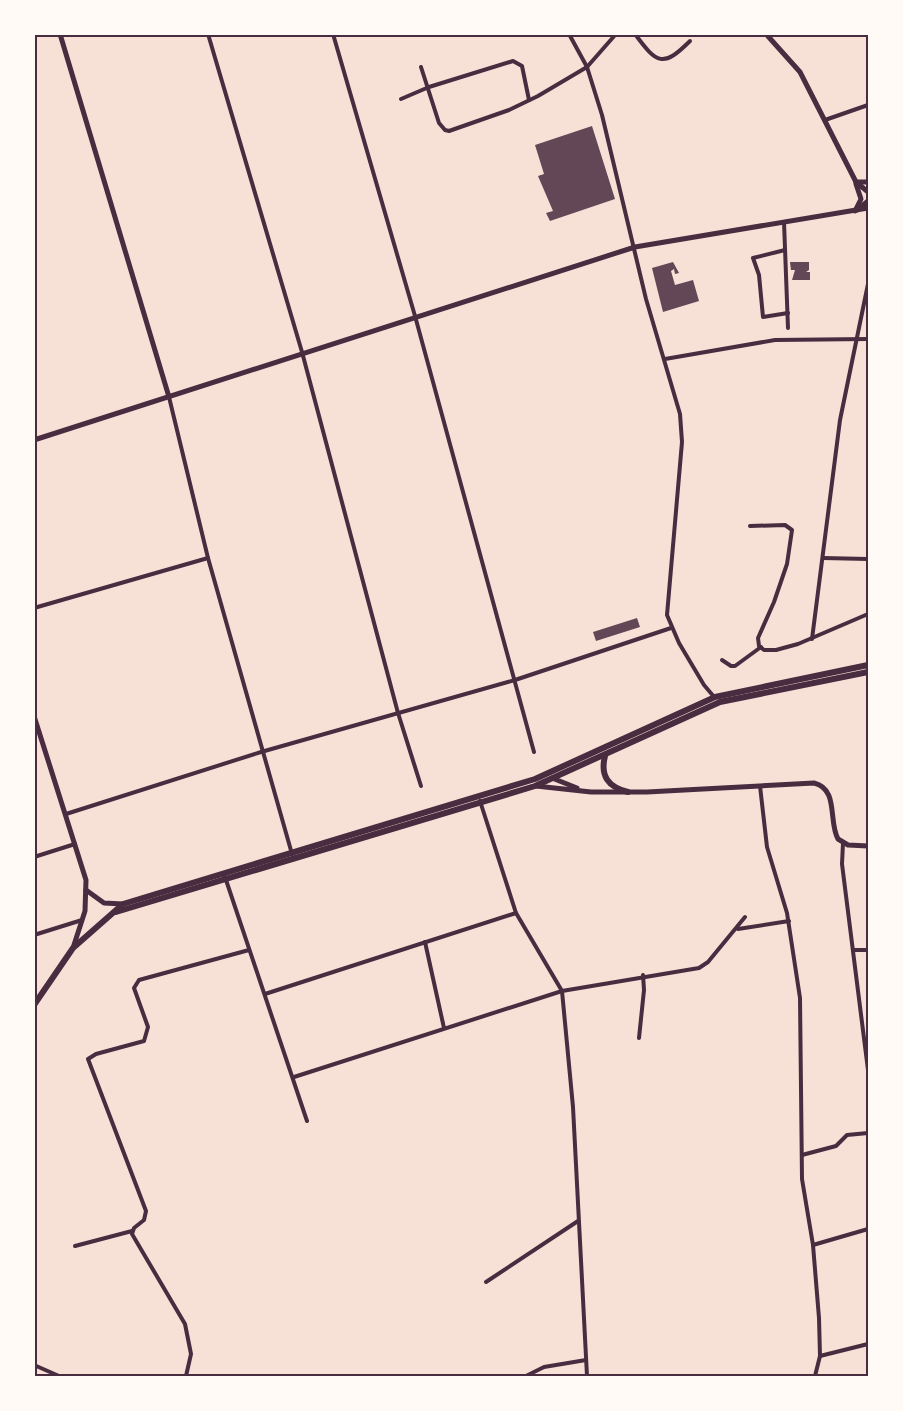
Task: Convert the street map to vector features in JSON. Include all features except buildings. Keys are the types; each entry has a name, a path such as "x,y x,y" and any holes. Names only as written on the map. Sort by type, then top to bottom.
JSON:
{"main road":[{"path":"535,782 545,775 717,700 868,665"},
{"path":"34,1005 73,948 123,904 293,856 479,797 554,778 605,756 717,700 868,672"},
{"path":"605,756 604,778 612,786 628,792"},
{"path":"116,912 224,876"}],"street":[{"path":"60,34 169,397 208,558 261,752 293,856"},
{"path":"208,34 302,352 398,713 421,786"},
{"path":"333,34 415,316 534,752"},
{"path":"569,34 587,67 602,115 646,299 680,414 682,442 667,615 671,628 704,685 717,700"},
{"path":"421,67 439,123 445,130 456,130 529,100 587,67 616,34"},
{"path":"635,34 653,56 661,60 671,58 690,41"},
{"path":"766,34 800,72 825,120 856,182 861,199 855,211"},
{"path":"401,99 429,87 513,61 522,66 529,100"},
{"path":"825,120 868,105"},
{"path":"856,182 868,182"},
{"path":"856,182 868,192"},
{"path":"855,211 868,201"},
{"path":"34,440 302,352 635,247 868,208"},
{"path":"784,222 788,328"},
{"path":"785,250 753,258 759,275 763,317 788,313"},
{"path":"812,639 840,420 868,284"},
{"path":"665,360 775,340 868,339"},
{"path":"750,526 785,525 792,530 787,564 758,638 761,647 768,652 812,639 868,614"},
{"path":"34,608 208,558"},
{"path":"823,558 868,559"},
{"path":"66,814 261,752 515,680 671,628"},
{"path":"722,660 735,666 761,647"},
{"path":"34,716 66,814 87,890 83,920 73,948"},
{"path":"545,775 581,790"},
{"path":"535,782 581,790 628,792 821,785 828,791 836,835 843,843 868,846"},
{"path":"760,786 767,847 789,921 800,998 804,1194 813,1245 820,1356 815,1377"},
{"path":"479,797 516,913 560,992 573,1107 587,1377"},
{"path":"843,843 841,858 868,1070"},
{"path":"34,857 75,844"},
{"path":"224,876 294,1077 307,1121"},
{"path":"87,890 104,903 123,904"},
{"path":"265,994 516,913"},
{"path":"294,1077 560,992 643,975 699,968 708,962 745,917"},
{"path":"34,935 83,920"},
{"path":"737,929 789,921"},
{"path":"425,942 444,1029"},
{"path":"75,1246 132,1231 144,1220 146,1211 88,1062 91,1056 144,1041 148,1027 134,988 139,980 249,950"},
{"path":"853,950 868,950"},
{"path":"639,1038 644,990 643,975"},
{"path":"802,1155 836,1146 847,1135 868,1133"},
{"path":"486,1282 578,1220"},
{"path":"813,1245 868,1229"},
{"path":"132,1231 157,1279 185,1324 191,1354 186,1377"},
{"path":"820,1356 868,1344"},
{"path":"526,1377 544,1367 586,1360"},
{"path":"34,1365 59,1377"}]}
